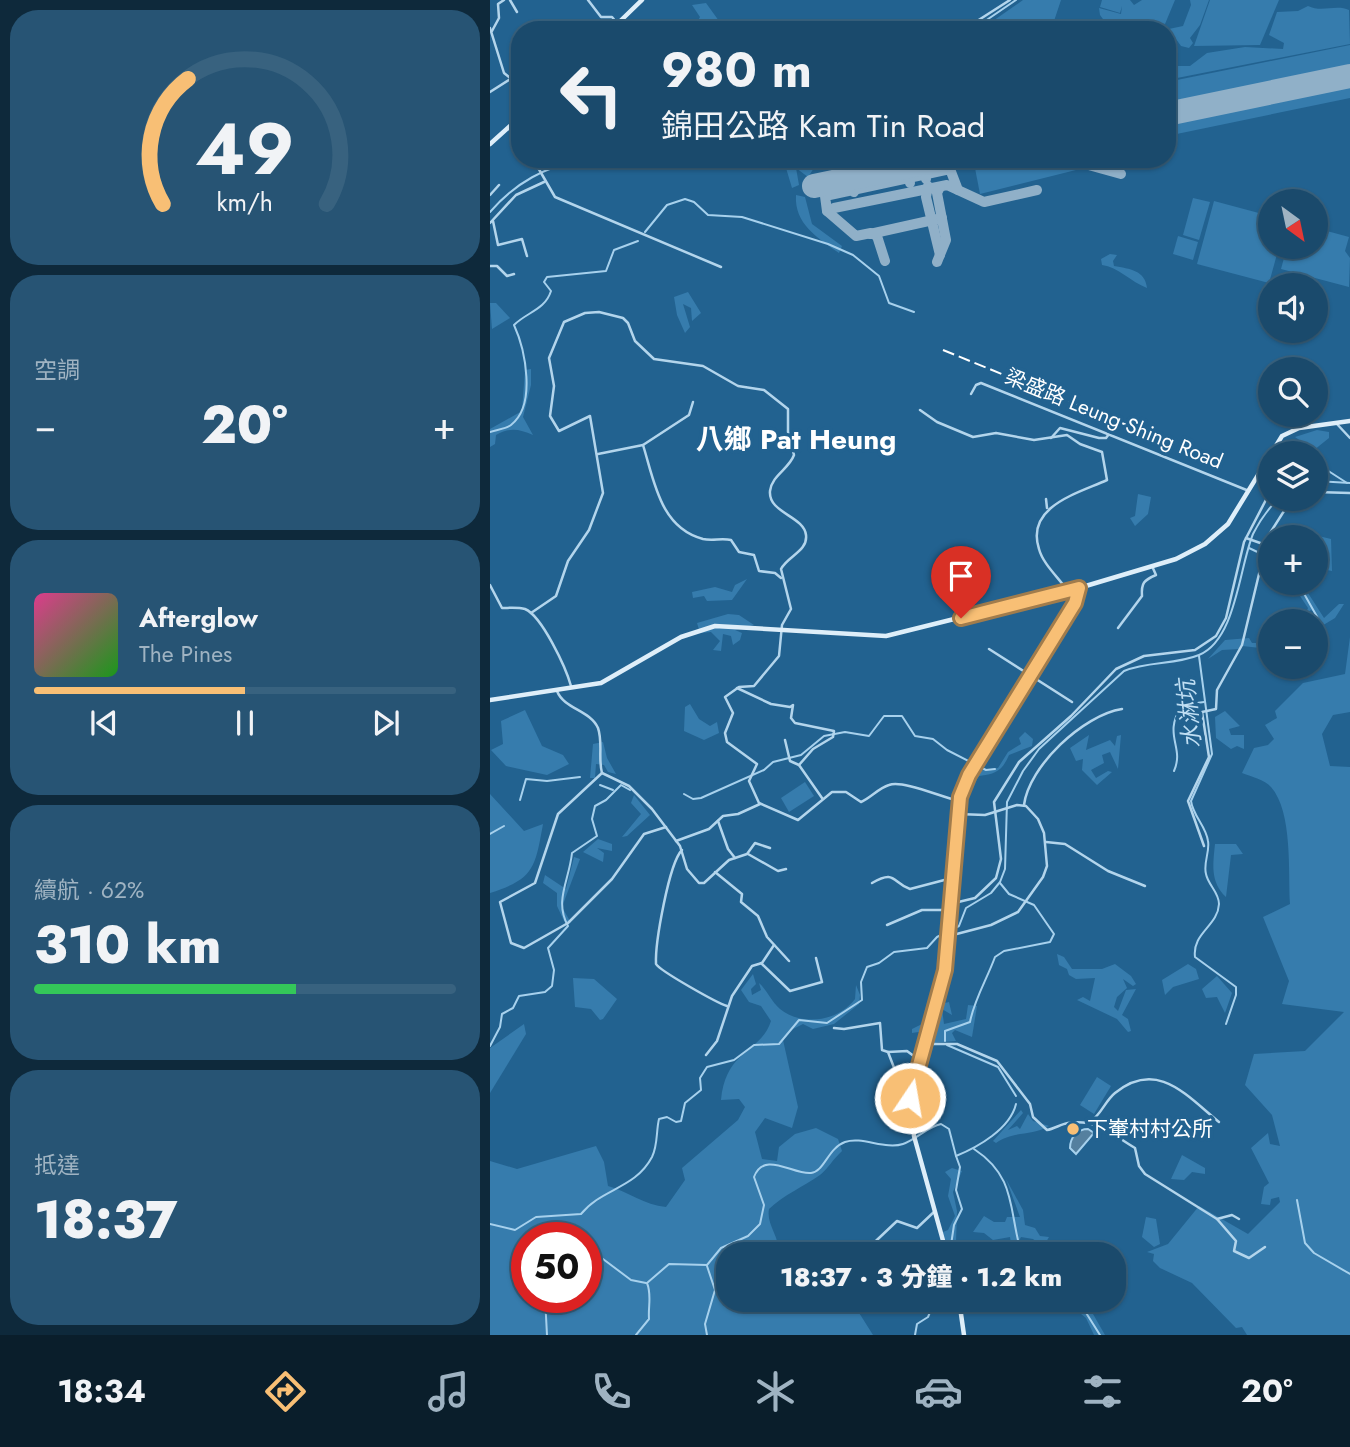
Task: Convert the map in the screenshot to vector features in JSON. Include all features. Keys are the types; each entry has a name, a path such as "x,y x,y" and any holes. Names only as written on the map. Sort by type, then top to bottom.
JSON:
{"main road":[{"path":"619,21 642,0"},
{"path":"490,144 511,125"},
{"path":"490,700 572,689 608,680 698,630 732,626 886,636 1079,588 1183,556 1213,539 1235,515 1274,446 1285,434 1350,421"},
{"path":"943,1242 911,1125 912,1084 945,970 959,801 969,775 1075,603 1079,588"},
{"path":"961,1312 964,1335"}],"street":[{"path":"504,0 498,4 499,18 491,29 500,65 506,75 511,78"},
{"path":"510,0 517,12"},
{"path":"588,0 601,17 612,17 615,21"},
{"path":"977,21 1010,0"},
{"path":"490,92 511,79"},
{"path":"508,128 511,131"},
{"path":"538,168 550,194 721,267"},
{"path":"527,256 522,239 498,245 491,222 516,195 544,182"},
{"path":"490,195 499,185"},
{"path":"490,266 497,267 507,275 514,274"},
{"path":"531,614 556,596 568,561 589,530 601,500 603,481 590,416 559,431 550,416 554,386 549,358 560,328 572,317 599,312 623,318 628,323 635,341 654,359 703,366 738,386 758,387 788,409 787,428 794,455 770,490 771,498 802,527 806,534 804,546 782,566 791,605 782,631 780,653 754,686 737,688 725,697 733,713 726,738 729,746 757,764 749,780 760,804 798,820 822,798 840,791 861,802 888,785 906,784 927,794 959,801"},
{"name":"梁盛路 Leung Shing Road","path":"971,394 980,383 1249,491"},
{"path":"596,454 643,445 689,415 693,402"},
{"path":"920,411 937,422 973,437 996,433 1030,440 1067,435 1080,444 1102,452 1108,476 1105,482 1096,483 1047,509"},
{"path":"1336,423 1350,438"},
{"path":"1050,439 1060,428 1099,438 1106,438 1109,433"},
{"path":"643,445 656,496 674,520 701,538 731,540 738,552 754,555 759,570 775,573 784,581"},
{"path":"887,925 922,910 949,907 980,895 996,878 1001,859 994,813 995,799 1011,772 1084,703 1110,673 1144,656 1195,650 1216,636 1226,618 1247,538 1269,494 1266,485 1256,479"},
{"path":"1328,492 1350,493"},
{"path":"1046,499 1047,509 1039,524 1038,546 1067,590"},
{"path":"1203,846 1188,802 1209,757 1202,712 1216,709 1217,690 1242,645 1265,549 1261,543 1247,538"},
{"path":"1118,628 1143,596 1142,586 1146,579 1156,575 1152,566"},
{"path":"490,585 502,608 523,609 531,614 559,650 572,689"},
{"path":"989,649 1072,702"},
{"path":"737,688 771,704 790,707 793,705 791,718 795,723 834,732 833,737 813,749 799,765"},
{"path":"557,691 561,699 589,718 598,728 602,773"},
{"path":"1024,805 1030,784 1051,754 1090,723 1122,709"},
{"path":"785,740 790,761 799,765 822,798"},
{"path":"602,773 629,786 666,827 682,850 687,869 699,883 704,883 735,858 748,853 758,842 770,848"},
{"path":"602,773 558,814 535,883 500,902 509,941 520,948 566,924 611,879 645,834 666,827"},
{"path":"676,841 706,830 723,816 738,814 760,804"},
{"path":"948,936 991,925 1018,912 1045,873 1046,842 1038,819 1024,805 994,813 958,814"},
{"path":"718,821 728,849 735,858"},
{"path":"1046,842 1065,844 1108,871 1146,886"},
{"path":"682,850 673,862 667,900 662,909 656,964 661,971 691,985 714,1002 727,1006"},
{"path":"748,853 778,871 786,869"},
{"path":"715,872 743,895 741,902 763,922 766,937 789,961"},
{"path":"872,883 884,877 894,877 910,889 952,878"},
{"path":"706,1055 717,1041 727,1006 752,966 761,963 774,945"},
{"path":"761,963 782,986 793,991 822,982 816,958"},
{"path":"834,1028 844,1030 880,1023 882,1050 907,1051 919,1060"},
{"path":"924,1044 957,1044 997,1061 1030,1104 1033,1117 1047,1130 1066,1123 1090,1122 1106,1127 1135,1148 1139,1166 1146,1174 1217,1219 1236,1241 1234,1251 1249,1258 1265,1247"},
{"path":"888,1052 897,1077 912,1084"},
{"path":"1090,1122 1116,1092 1133,1080 1146,1078 1173,1086 1219,1122"},
{"path":"875,1242 897,1221 917,1228 935,1211"},
{"path":"1217,1219 1232,1215 1239,1219"}],"shaded area":[{"path":"1023,0 1061,0 1054,21 993,21"},
{"path":"1102,0 1130,0 1134,5 1142,0 1175,0 1166,21 1104,21 1099,8 1121,14 1122,6 1120,13 1100,7"},
{"path":"1190,0 1209,0 1200,25 1190,38 1193,43 1189,48 1181,46 1176,39 1176,27 1183,26 1191,5"},
{"path":"1210,0 1279,0 1260,45 1194,46"},
{"path":"706,3 719,21 698,21 700,17 692,5"},
{"path":"1308,6 1349,10 1350,44 1176,78 1176,66 1190,66 1207,53 1245,47 1283,49 1284,43 1269,35 1277,12 1298,11"},
{"path":"1350,45 1350,65 1176,101 1176,80"},
{"path":"1350,86 1350,98 1176,134 1176,121"},
{"path":"786,168 796,168 799,185 792,188"},
{"path":"796,168 814,168 808,177"},
{"path":"975,168 1076,170 980,194"},
{"path":"796,195 805,197 812,224 842,246 839,253 816,236 803,222 796,205"},
{"path":"1193,198 1210,202 1199,240 1183,235"},
{"path":"1214,201 1258,213 1258,259 1276,259 1272,273 1258,273 1258,280 1197,264"},
{"path":"1328,231 1349,237 1345,251 1350,258 1349,287 1328,281 1328,273 1296,273 1281,269 1284,259 1328,259"},
{"path":"1178,236 1198,242 1193,260 1173,254"},
{"path":"1110,254 1117,255 1113,261 1114,266 1140,274 1147,288 1102,265 1101,259"},
{"path":"688,292 701,313 692,321 691,308 683,304 690,327 685,333 677,315 674,297"},
{"path":"490,303 496,303 510,318 492,329"},
{"path":"531,369 531,385 523,417 533,435 519,430 506,431 496,435 495,444 490,447 490,429 522,411 525,370"},
{"path":"1317,430 1329,432 1329,438 1325,441 1301,441 1295,437"},
{"path":"1138,494 1151,497 1148,514 1135,526 1130,518 1135,516"},
{"path":"1328,538 1331,539 1332,571 1328,570"},
{"path":"747,579 732,600 707,601 704,596 693,598 692,592 715,587 732,592 735,585"},
{"path":"1309,595 1318,609 1308,609 1300,596"},
{"path":"1339,604 1344,604 1335,618 1328,622 1328,614"},
{"path":"728,614 739,615 754,625 735,630 742,633 740,640 733,645 731,636 723,634 721,651 713,650 720,641 711,632 700,633 697,623"},
{"path":"1350,637 1350,712 1333,715 1322,734 1330,766 1350,767 1350,1335 1247,1335 1242,1327 1236,1328 1192,1283 1160,1268 1153,1261 1154,1254 1147,1252 1168,1244 1199,1206 1248,1234 1280,1202 1279,1197 1271,1199 1270,1205 1261,1204 1264,1187 1269,1183 1251,1148 1268,1133 1270,1144 1280,1146 1272,1115 1245,1085 1254,1054 1305,1051 1344,1012 1282,1004 1289,981 1263,917 1290,904 1286,827 1283,811 1271,787 1242,773 1254,748 1268,745 1274,739 1265,725 1277,718 1275,711 1303,683 1345,674"},
{"path":"1249,638 1252,643 1258,643 1258,648 1242,646 1239,649 1222,650 1208,659 1225,640"},
{"path":"690,704 699,719 710,726 717,722 719,733 704,740 684,731 685,707"},
{"path":"525,710 542,746 563,755 569,764 547,775 506,766 491,750 503,744 501,721"},
{"path":"1225,711 1240,726 1229,729 1231,735 1244,735 1244,749 1237,746 1231,749 1216,738 1215,717"},
{"path":"1025,732 1033,739 1032,746 1009,755 998,771 979,776 967,795 958,792 955,787 964,773 998,768 1008,752 1021,744 1019,738"},
{"path":"1089,735 1086,750 1110,740 1115,746 1117,736 1121,735 1118,769 1110,752 1102,755 1104,763 1091,770 1096,778 1108,771 1112,772 1097,785 1082,770 1083,759 1076,761 1070,748"},
{"path":"603,742 607,758 616,774 608,772 604,765 596,764 595,778 590,778 593,744"},
{"path":"805,782 814,796 789,812 781,798"},
{"path":"490,794 524,831 543,824 538,851 530,870 516,882 490,893"},
{"path":"634,795 650,815 627,836 622,837 641,814 631,803"},
{"path":"598,839 612,844 612,851 597,848 604,853 603,862 583,852"},
{"path":"1215,844 1236,844 1243,854 1231,855 1226,897 1215,879"},
{"path":"574,857 580,859 562,907 571,923 564,921 557,906 557,893 543,883 545,875 566,889"},
{"path":"1057,954 1064,957 1072,969 1102,969 1115,964 1131,976 1136,984 1133,986 1123,979 1127,988 1117,997 1114,1007 1118,1011 1126,990 1136,989 1122,1015 1128,1019 1131,1031 1128,1032 1117,1019 1077,1000 1083,997 1090,1001 1095,978 1076,979 1069,975 1067,969 1059,965"},
{"path":"1188,964 1196,969 1199,979 1173,987 1165,995 1162,980"},
{"path":"753,974 756,984 751,989 752,995 761,990 759,983 780,1009 789,1015 809,1020 830,1017 840,1012 855,999 856,985 860,995 859,1004 834,1024 813,1029 803,1024 789,1031 783,1040 798,1107 792,1128 765,1118 755,1132 762,1159 777,1161 779,1147 795,1134 816,1128 838,1139 842,1151 820,1175 769,1209 769,1220 777,1242 716,1242 716,1312 859,1312 873,1335 490,1335 490,1161 517,1169 596,1146 604,1162 608,1186 651,1204 666,1207 685,1180 682,1168 738,1120 745,1107 739,1099 721,1100 729,1071 766,1032 771,1021 761,1006 749,1002 741,990"},
{"path":"1217,976 1232,993 1225,1013 1217,997 1206,998 1202,989"},
{"path":"573,978 594,979 617,999 603,1019 600,1020 591,1009 575,1007"},
{"path":"949,1002 952,1015 942,1009 944,1024 966,1019 968,1005 977,1006 972,1037 955,1030 952,1033 956,1041 930,1043 932,1036 925,1031 912,1033 912,1029 922,1024 928,1007"},
{"path":"524,1024 526,1034 490,1093 490,1048"},
{"path":"1097,1077 1111,1086 1094,1114 1080,1105"},
{"path":"1021,1110 1023,1113 1008,1130 1017,1126 1020,1129 1028,1114 1033,1121 1049,1126 996,1143 993,1141"},
{"path":"1088,1129 1094,1133 1076,1154 1070,1148 1071,1140 1078,1132"},
{"path":"1182,1155 1205,1168 1205,1174 1192,1172 1184,1180 1171,1179"},
{"path":"952,1168 962,1171 953,1192 957,1211 956,1242 942,1240 943,1232 948,1230 955,1216 948,1196 951,1179 945,1172"},
{"path":"1006,1179 1023,1210 1025,1225 1035,1228 1040,1236 1049,1237 1046,1242 1021,1237 1018,1242 1011,1242 1010,1237 993,1240 984,1233 973,1232 984,1216 994,1222 1005,1222 1007,1217 1020,1217"},
{"path":"1146,1217 1156,1219 1160,1244 1154,1247 1142,1237"},
{"path":"1079,1312 1092,1312 1105,1335 1094,1335 1086,1318"}],"waterway":[{"path":"985,21 1016,0"},
{"path":"490,212 521,184 552,168"},
{"path":"645,232 667,205 685,199 694,202 708,215 742,217 828,244 853,255 879,276 889,303 914,312"},
{"path":"490,432 511,425 524,404 525,362 514,325 545,302 551,291 544,282 547,277 606,271 614,250 638,241"},
{"path":"1328,471 1347,483"},
{"path":"1328,482 1350,483"},
{"path":"490,1224 515,1230 536,1217 581,1214 589,1205 628,1182 645,1168 654,1152 659,1119 667,1117 676,1122 681,1121 685,1103 701,1090 700,1078 707,1067 734,1060 754,1045 779,1044 799,1020 827,1023 862,1000 861,982 867,967 879,963 894,952 927,948 937,937 959,926 966,908 991,893 1000,882 1005,869 1007,802 1023,771 1039,749 1124,671 1190,658 1211,647 1229,619 1253,534 1268,511"},
{"path":"1249,548 1258,552"},
{"path":"1305,595 1313,609"},
{"name":"水淋坑","path":"1199,656 1212,754 1191,801 1207,836 1206,874 1219,904 1218,912 1197,942 1195,957 1236,987 1226,1024"},
{"path":"1174,771 1177,762 1174,733 1176,716 1182,705 1204,702"},
{"path":"684,794 693,799 701,798 764,770 773,762 801,755 824,736 845,732 869,736 884,716 902,716 915,736 933,739 947,750 986,770 995,769"},
{"path":"520,800 526,779 547,781 580,777"},
{"path":"600,785 613,790"},
{"path":"490,1046 500,1027 502,1014 513,1008 519,996 545,992 552,986 554,970 548,948 568,926 562,899 572,853 597,836 592,819 595,806 606,800 621,785 630,790"},
{"path":"490,834 504,826"},
{"path":"945,1041 945,1031 970,1022 995,957 1004,951 1050,942 1054,934 1034,905 1009,894 1000,883"},
{"path":"947,1045 998,1067 1016,1096"},
{"path":"951,1242 954,1225 962,1209 956,1190 960,1167 956,1156 992,1136 1007,1121 1016,1104"},
{"path":"636,1335 649,1319 650,1296 647,1283 669,1264 707,1265 721,1248 748,1236 760,1224 764,1205 754,1177 765,1165 772,1164 811,1173 819,1169 834,1149 845,1142 903,1144 941,1124 949,1129 956,1156"},
{"path":"974,1149 988,1160 1005,1184 1019,1242"},
{"path":"1297,1200 1305,1243 1314,1253 1350,1274"},
{"path":"602,1258 631,1280 646,1283"},
{"path":"707,1266 715,1290 705,1324 707,1335"},
{"path":"915,1335 917,1324 928,1317 930,1312"},
{"path":"1086,1312 1100,1335"},
{"path":"546,1313 547,1335"}],"taxiway":[{"path":"851,168 856,182 854,192"},
{"path":"907,168 910,183"},
{"path":"924,168 926,179"},
{"path":"1099,168 1121,174"},
{"path":"827,211 825,196 950,169 958,190"},
{"path":"863,186 881,172"},
{"path":"834,208 947,185 984,202 1037,190"},
{"path":"928,186 926,197 940,255"},
{"path":"937,262 946,240 937,193 940,187"},
{"path":"831,209 827,211 856,236 871,233 877,236 885,261"},
{"path":"870,234 942,218"}],"runway":[{"path":"1176,112 1350,76"},
{"path":"814,186 900,168"}],"railway":[{"path":"943,350 1161,439"}],"place":[{"name":"下輋村村公所","path":"1073,1129"}],"district":[{"name":"八鄉 Pat Heung","path":"796,439"}],"route":[{"path":"910,1098 945,970 960,797 964,784 1075,603 1079,588 961,618"}]}
